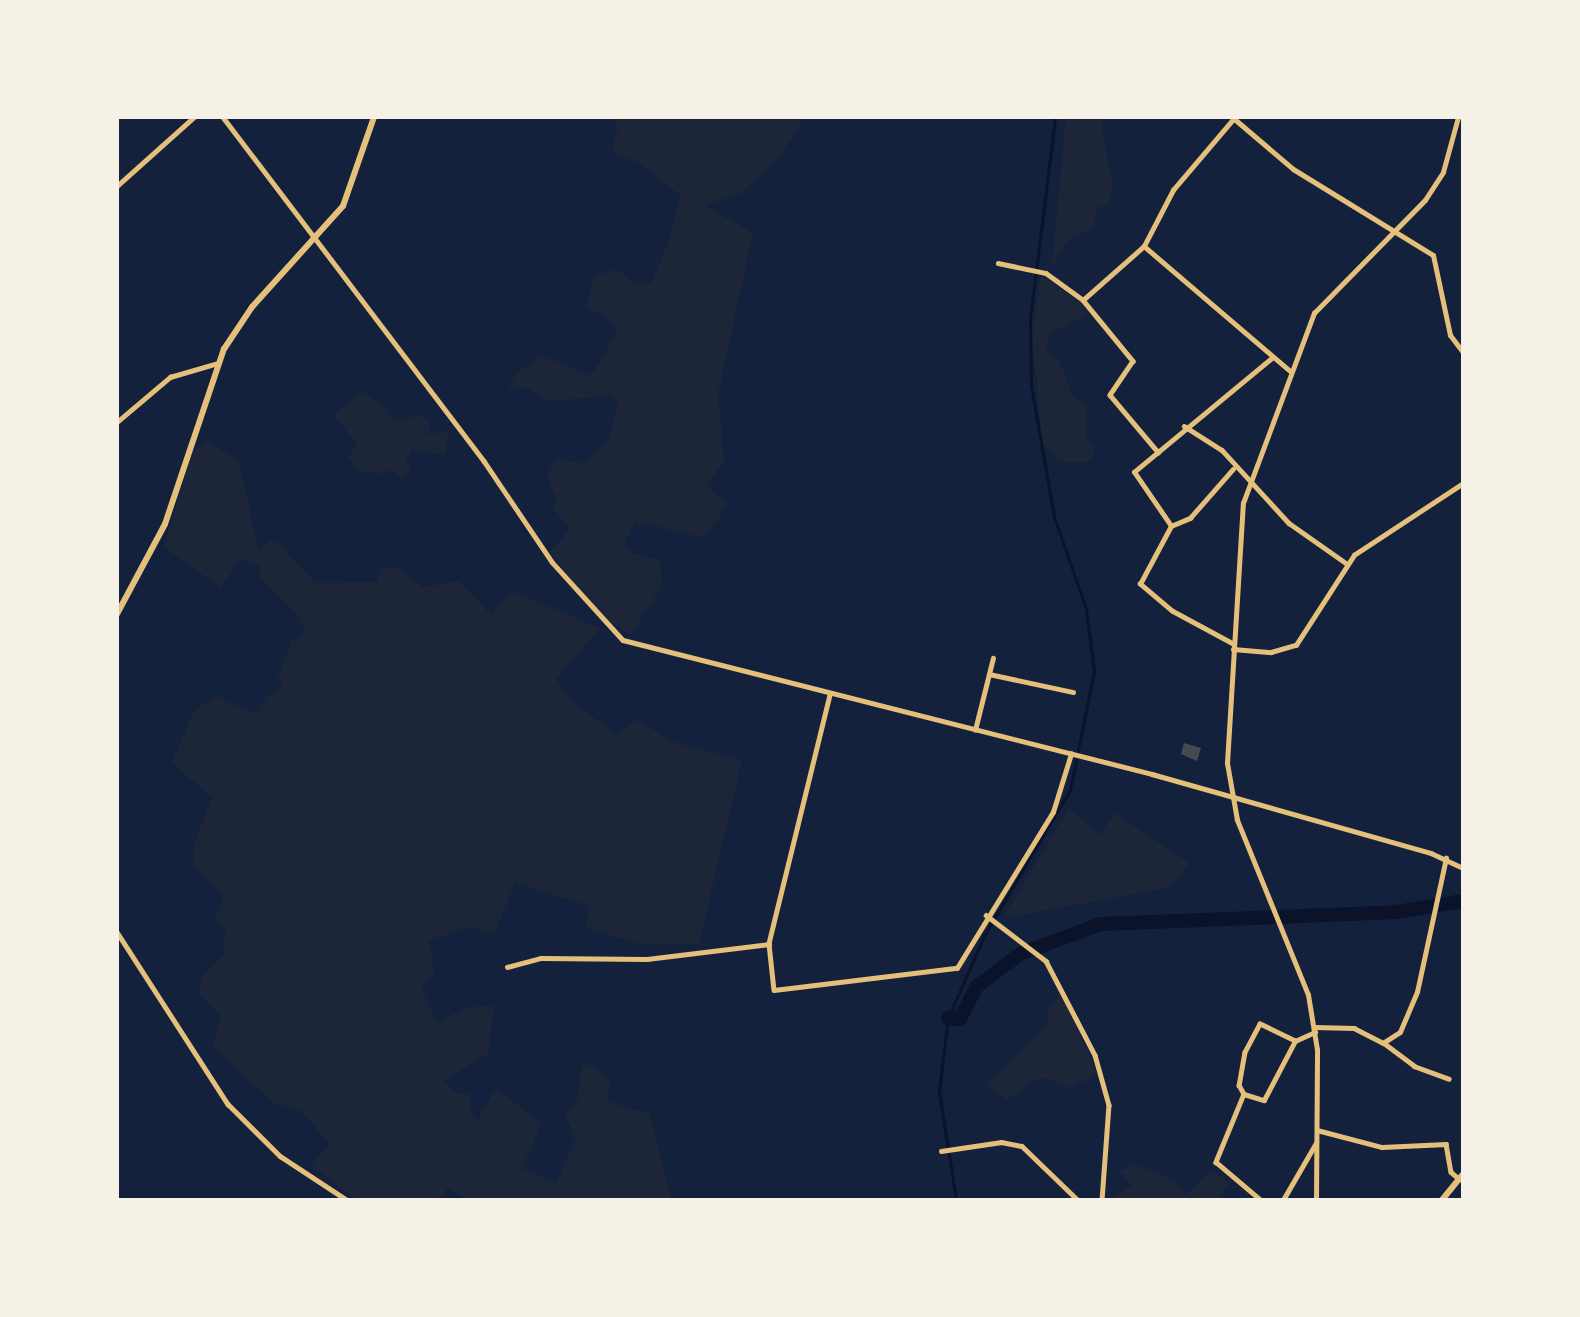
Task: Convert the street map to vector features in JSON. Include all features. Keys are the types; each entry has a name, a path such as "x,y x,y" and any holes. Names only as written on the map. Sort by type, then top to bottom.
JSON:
{"main road":[{"path":"117,614 165,524 218,363 252,307 317,240 348,197 374,117"},
{"path":"1442,1200 1461,1177"}],"street":[{"path":"117,186 194,117"},
{"path":"223,117 317,240 552,562 610,630 640,648 1071,754 1446,858 1463,868"},
{"path":"1316,1200 1315,1029 1279,923 1231,798 1233,646 1248,478 1289,370 1322,300 1396,232 1435,187 1458,117"},
{"path":"1083,300 1144,246 1173,190 1234,118 1293,169 1396,232 1436,260 1450,335 1462,349"},
{"path":"1144,246 1289,370"},
{"path":"998,263 1038,271 1083,300 1133,361 1110,395 1158,452"},
{"path":"1171,526 1134,472 1184,426 1272,358"},
{"path":"117,422 170,377 218,363"},
{"path":"1184,426 1222,450 1233,469 1248,478 1289,523 1346,564"},
{"path":"1233,469 1190,518 1171,526 1140,584 1172,611 1233,646 1271,652 1296,645 1346,564 1463,483"},
{"path":"975,730 993,658"},
{"path":"989,674 1073,692"},
{"path":"830,695 769,944 774,990 957,968 1053,812 1071,754"},
{"path":"1383,1043 1400,1032 1417,992 1446,858"},
{"path":"987,916 1036,951 1053,972 1103,1079 1109,1105 1102,1200"},
{"path":"117,932 228,1104 280,1156 347,1200"},
{"path":"507,967 541,958 648,959 769,944"},
{"path":"1295,1041 1260,1024 1245,1052 1239,1086 1244,1094 1264,1100 1295,1041 1315,1029 1354,1028 1383,1043 1414,1066 1449,1079"},
{"path":"1244,1094 1216,1162 1261,1200"},
{"path":"1317,1130 1382,1147 1446,1144 1451,1172 1461,1177"},
{"path":"941,1151 1001,1142 1022,1146 1078,1200"},
{"path":"1283,1200 1317,1143"}],"shaded area":[{"path":"613,117 804,117 780,157 741,193 705,206 753,233 718,394 724,462 706,485 728,504 705,538 635,521 625,543 631,553 660,560 662,586 631,635 600,617 549,553 571,528 552,508 557,498 546,477 556,459 583,463 608,442 618,402 611,396 545,401 527,388 509,389 515,374 541,356 591,376 617,333 606,316 586,308 594,277 617,269 634,284 652,283 668,243 681,196 643,165 612,151 618,127"},
{"path":"1066,117 1106,117 1102,127 1113,187 1110,202 1096,209 1094,228 1068,240 1052,267"},
{"path":"1041,275 1083,304 1087,315 1051,333 1045,350 1059,360 1072,394 1087,408 1087,438 1095,451 1088,462 1059,462 1042,442 1032,336"},
{"path":"362,391 387,408 393,421 420,415 430,423 428,434 448,431 446,455 412,450 406,461 411,471 401,478 392,469 381,474 358,471 348,458 357,442 333,416"},
{"path":"207,442 239,460 258,551 270,540 279,544 315,583 378,582 381,569 395,566 423,587 459,581 491,615 512,592 600,628 556,679 573,703 618,735 637,719 673,742 742,760 699,944 644,945 586,928 589,906 515,883 494,935 471,927 429,940 434,974 421,987 437,1023 466,1007 494,1006 488,1054 444,1080 456,1093 470,1094 471,1114 478,1120 496,1088 542,1124 522,1168 556,1183 576,1138 565,1115 577,1100 582,1065 595,1065 611,1082 607,1101 650,1114 672,1200 467,1200 448,1188 436,1200 356,1200 311,1165 330,1144 301,1111 274,1103 212,1046 221,1017 198,992 204,974 224,954 225,930 215,915 224,897 194,868 193,848 212,797 172,763 193,712 215,696 258,714 266,697 284,685 278,678 292,640 306,632 297,615 259,577 260,565 240,559 221,588 164,547 192,452"},
{"path":"1069,807 1099,836 1115,813 1190,863 1174,884 1157,890 1003,918"},
{"path":"1061,993 1097,1073 1072,1088 1048,1078 1035,1080 1007,1100 986,1084 1049,1023 1047,1010"},
{"path":"1135,1164 1176,1181 1185,1195 1210,1171 1230,1182 1218,1200 1106,1200 1132,1186 1119,1171"}],"building":[{"path":"1184,743 1201,748 1197,761 1181,754"}],"waterway":[{"path":"956,1200 939,1091 948,1018 984,936 1070,790 1094,671 1086,609 1054,517 1031,385 1030,319 1055,117"},
{"path":"948,1018 960,1019 976,987 1020,954 1101,924 1397,912 1463,901"}]}
